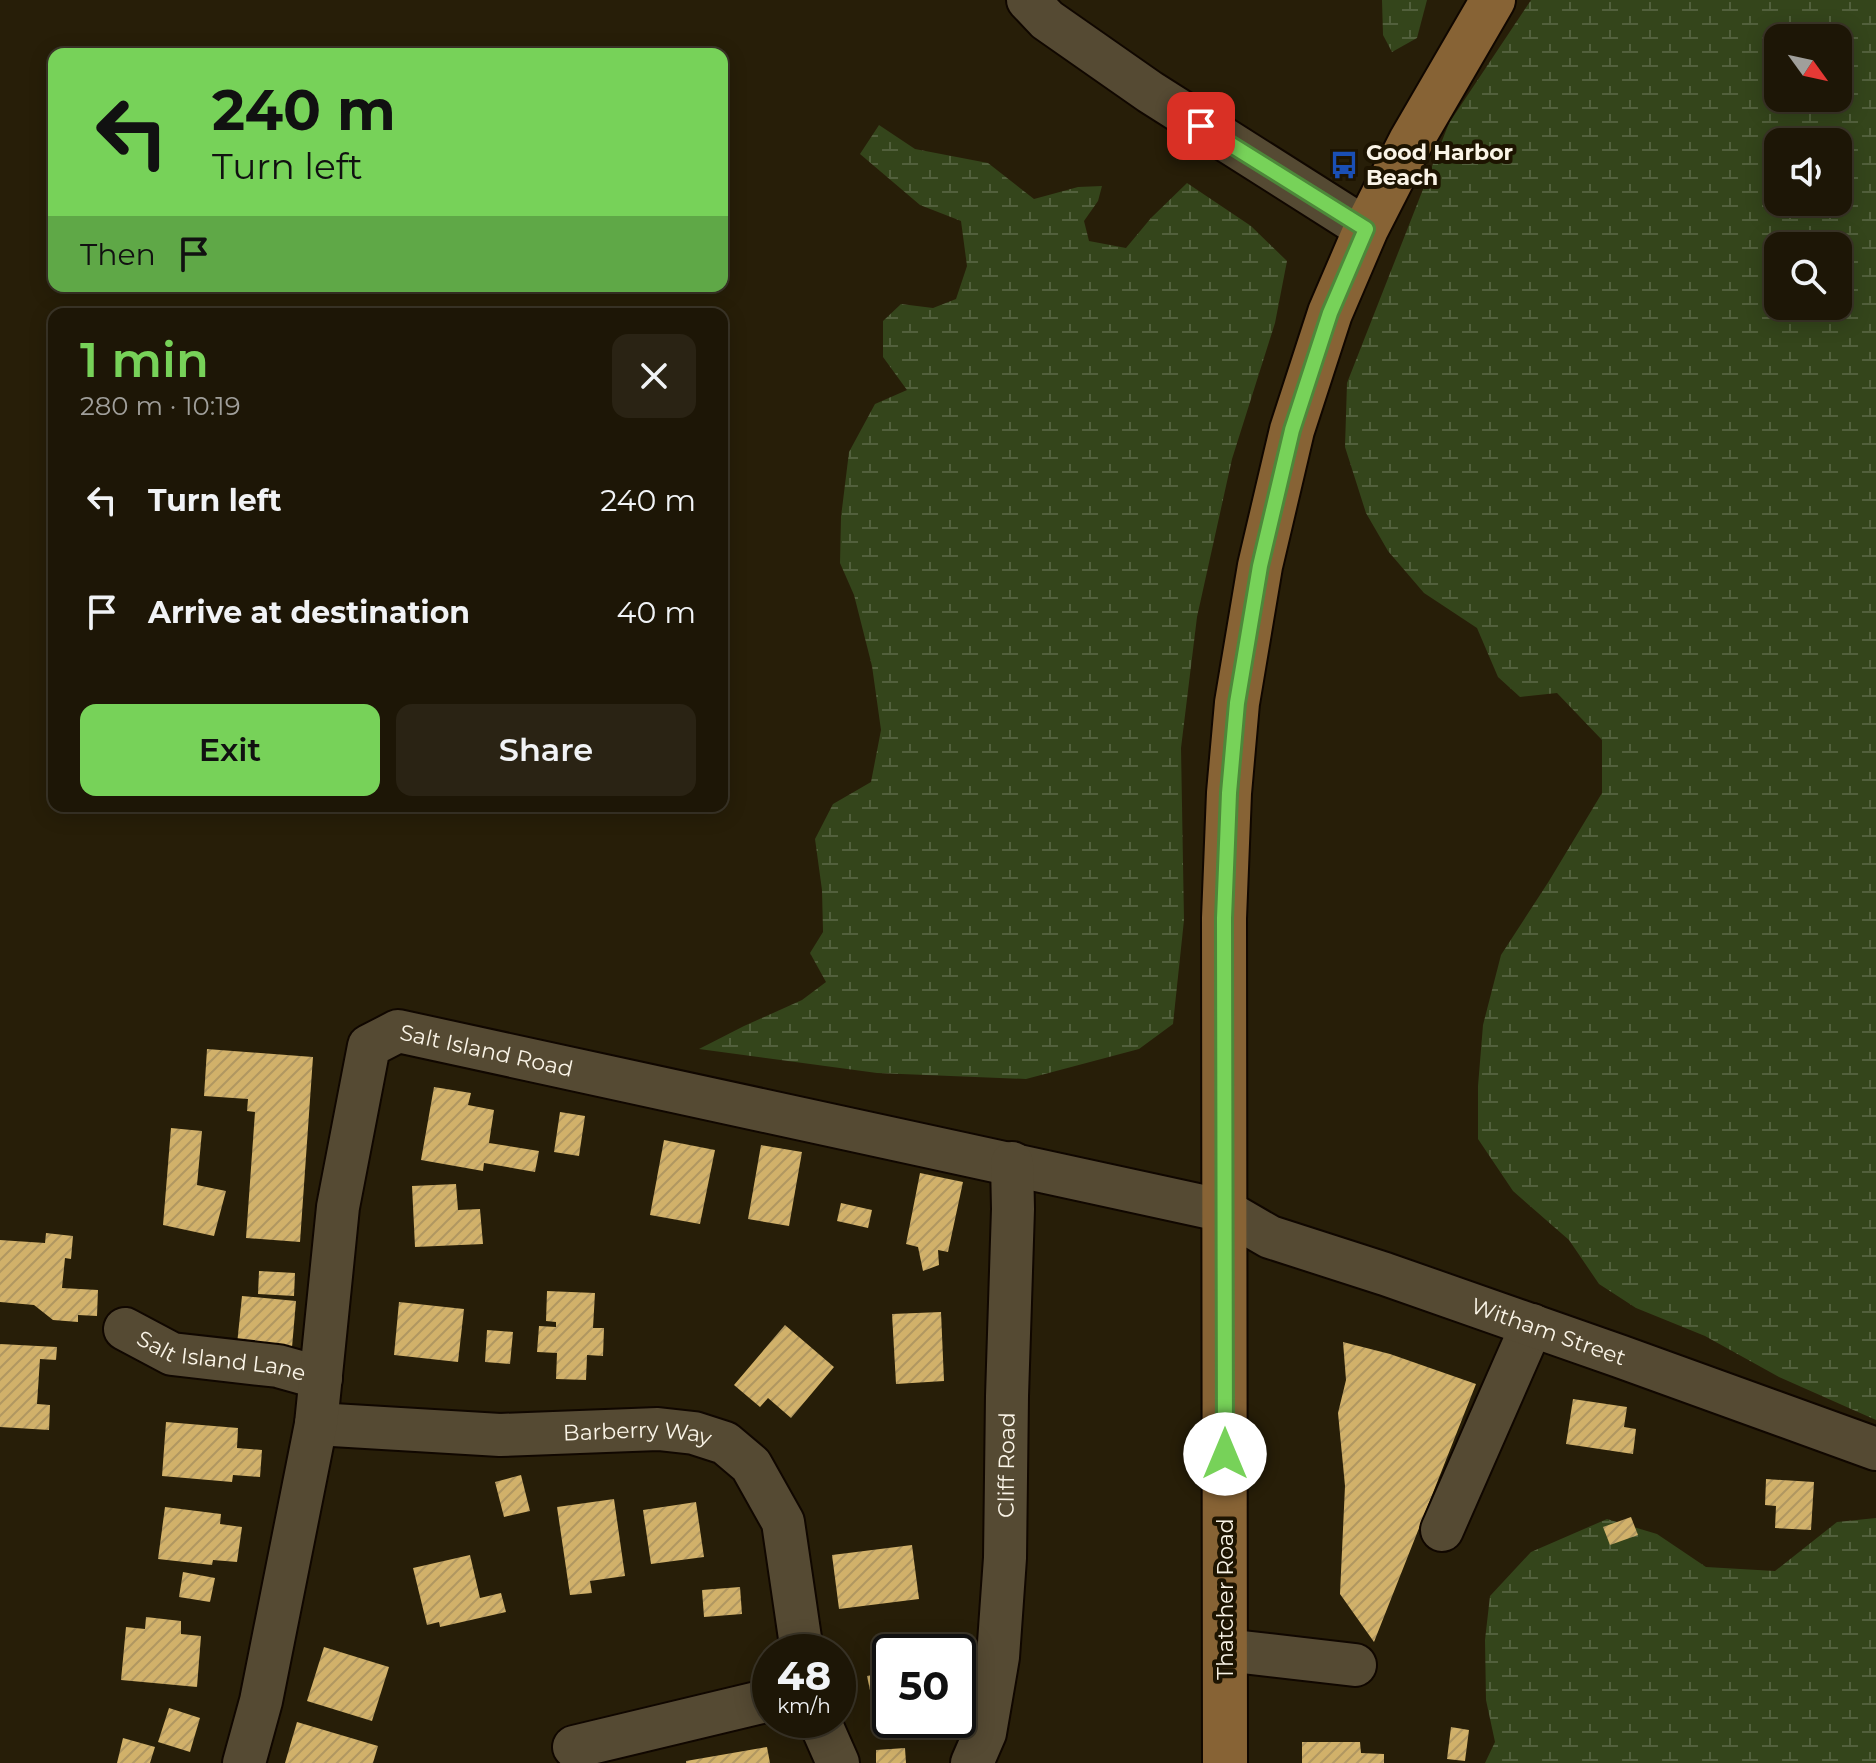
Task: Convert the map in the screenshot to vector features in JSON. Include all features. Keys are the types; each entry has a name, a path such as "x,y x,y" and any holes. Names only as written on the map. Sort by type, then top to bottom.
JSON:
{"main road":[{"name":"Thatcher Road","path":"1225,1763 1224,918 1229,793 1237,703 1260,566 1292,430 1330,313 1366,229 1411,141 1493,0"}],"street":[{"path":"1028,0 1047,20 1150,92 1366,229"},
{"name":"Salt Island Road","path":"244,1763 261,1701 316,1424 338,1207 369,1046 398,1031 1225,1211"},
{"name":"Cliff Road","path":"972,1763 985,1733 995,1673 1005,1558 1012,1163"},
{"name":"Witham Street","path":"1225,1211 1270,1237 1532,1325 1876,1449"},
{"path":"1442,1530 1532,1325"},
{"name":"Salt Island Lane","path":"125,1329 172,1354 278,1366 321,1378"},
{"name":"Barberry Way","path":"316,1424 500,1435 658,1429 694,1433 725,1443 751,1465 783,1522 798,1634"},
{"path":"1225,1650 1355,1665"},
{"path":"574,1747 752,1704"},
{"path":"827,1738 838,1763"}],"green space":[{"path":"1382,0 1427,0 1417,38 1392,52 1383,35"},
{"path":"1531,0 1876,0 1876,1420 1779,1377 1705,1336 1636,1308 1599,1284 1569,1240 1513,1191 1478,1139 1483,1025 1501,955 1602,793 1602,740 1557,693 1520,697 1498,677 1477,628 1424,593 1388,551 1366,513 1345,447 1347,383 1449,123"},
{"path":"879,125 915,149 988,163 1034,199 1078,187 1102,186 1098,201 1084,221 1089,241 1126,248 1187,183 1251,226 1287,261 1275,323 1232,459 1197,617 1181,748 1184,920 1173,1024 1139,1049 1026,1079 877,1073 699,1049 802,1000 826,982 810,953 823,932 822,890 815,839 833,804 871,782 881,730 872,666 854,595 840,563 841,517 849,452 875,404 907,390 883,357 883,321 901,304 933,308 956,299 967,266 961,221 920,205 860,154"},
{"path":"1876,1518 1876,1763 1485,1763 1495,1742 1486,1700 1485,1640 1490,1596 1531,1552 1607,1519 1657,1534 1706,1567 1775,1571 1837,1522"}],"building":[{"path":"207,1049 313,1057 300,1242 246,1238 255,1112 247,1111 248,1099 204,1096"},
{"path":"434,1087 471,1093 468,1105 494,1110 489,1143 539,1151 535,1172 484,1163 483,1171 421,1160"},
{"path":"560,1112 585,1116 579,1156 554,1152"},
{"path":"171,1128 202,1131 197,1185 226,1191 214,1236 163,1225"},
{"path":"664,1140 715,1150 700,1224 650,1215"},
{"path":"761,1145 802,1152 789,1226 748,1219"},
{"path":"920,1173 963,1182 948,1252 938,1250 939,1265 923,1271 918,1247 906,1244"},
{"path":"456,1184 458,1210 480,1209 483,1244 415,1247 412,1186"},
{"path":"841,1203 872,1210 868,1228 837,1221"},
{"path":"46,1233 73,1236 71,1259 65,1258 62,1288 98,1290 97,1316 78,1315 78,1322 53,1320 34,1305 0,1302 0,1240 45,1243"},
{"path":"259,1271 295,1273 294,1296 258,1294"},
{"path":"547,1291 595,1293 593,1328 604,1328 603,1356 587,1355 586,1380 556,1379 557,1353 537,1352 539,1326 556,1327 556,1322 546,1321"},
{"path":"242,1296 296,1301 291,1359 236,1354"},
{"path":"399,1302 464,1309 458,1362 394,1355"},
{"path":"941,1312 944,1381 896,1384 892,1314"},
{"path":"785,1325 834,1367 791,1418 768,1398 760,1407 734,1385"},
{"path":"487,1330 513,1332 510,1364 485,1362"},
{"path":"1343,1342 1390,1354 1476,1384 1374,1642 1340,1594 1345,1486 1338,1413 1346,1380"},
{"path":"0,1344 57,1347 56,1360 40,1359 37,1404 50,1405 49,1430 0,1427"},
{"path":"1573,1399 1627,1407 1624,1427 1636,1429 1633,1454 1566,1444"},
{"path":"166,1422 238,1428 237,1448 262,1450 260,1477 233,1475 232,1482 162,1476"},
{"path":"521,1475 530,1511 504,1517 495,1482"},
{"path":"1766,1479 1814,1482 1811,1530 1775,1528 1776,1506 1765,1505"},
{"path":"614,1499 625,1576 590,1581 592,1593 570,1595 557,1507"},
{"path":"696,1502 704,1557 651,1564 643,1510"},
{"path":"165,1507 221,1514 220,1524 242,1527 237,1562 213,1560 212,1565 158,1559"},
{"path":"1631,1517 1638,1535 1610,1545 1603,1527"},
{"path":"912,1545 919,1599 839,1609 832,1555"},
{"path":"470,1555 480,1598 501,1593 506,1612 440,1627 439,1622 427,1625 413,1568"},
{"path":"183,1572 215,1578 210,1602 179,1597"},
{"path":"740,1587 742,1614 704,1617 702,1590"},
{"path":"146,1617 181,1621 181,1634 201,1636 197,1687 121,1680 126,1627 145,1629"},
{"path":"324,1647 389,1667 372,1721 307,1701"},
{"path":"872,1675 872,1700 867,1676"},
{"path":"169,1708 200,1718 190,1752 158,1742"},
{"path":"297,1722 378,1746 373,1763 285,1763"},
{"path":"1451,1727 1469,1730 1465,1761 1447,1759"},
{"path":"123,1738 155,1747 150,1763 117,1763"},
{"path":"1302,1742 1360,1742 1361,1753 1384,1754 1384,1763 1302,1763"},
{"path":"767,1747 770,1763 686,1763 686,1761"},
{"path":"905,1748 906,1763 876,1763 876,1750"}],"place":[{"name":"Good Harbor Beach","path":"1344,165"}],"route":[{"path":"1201,126 1366,229 1330,313 1292,430 1260,566 1237,703 1229,793 1224,918 1225,1454"}]}
